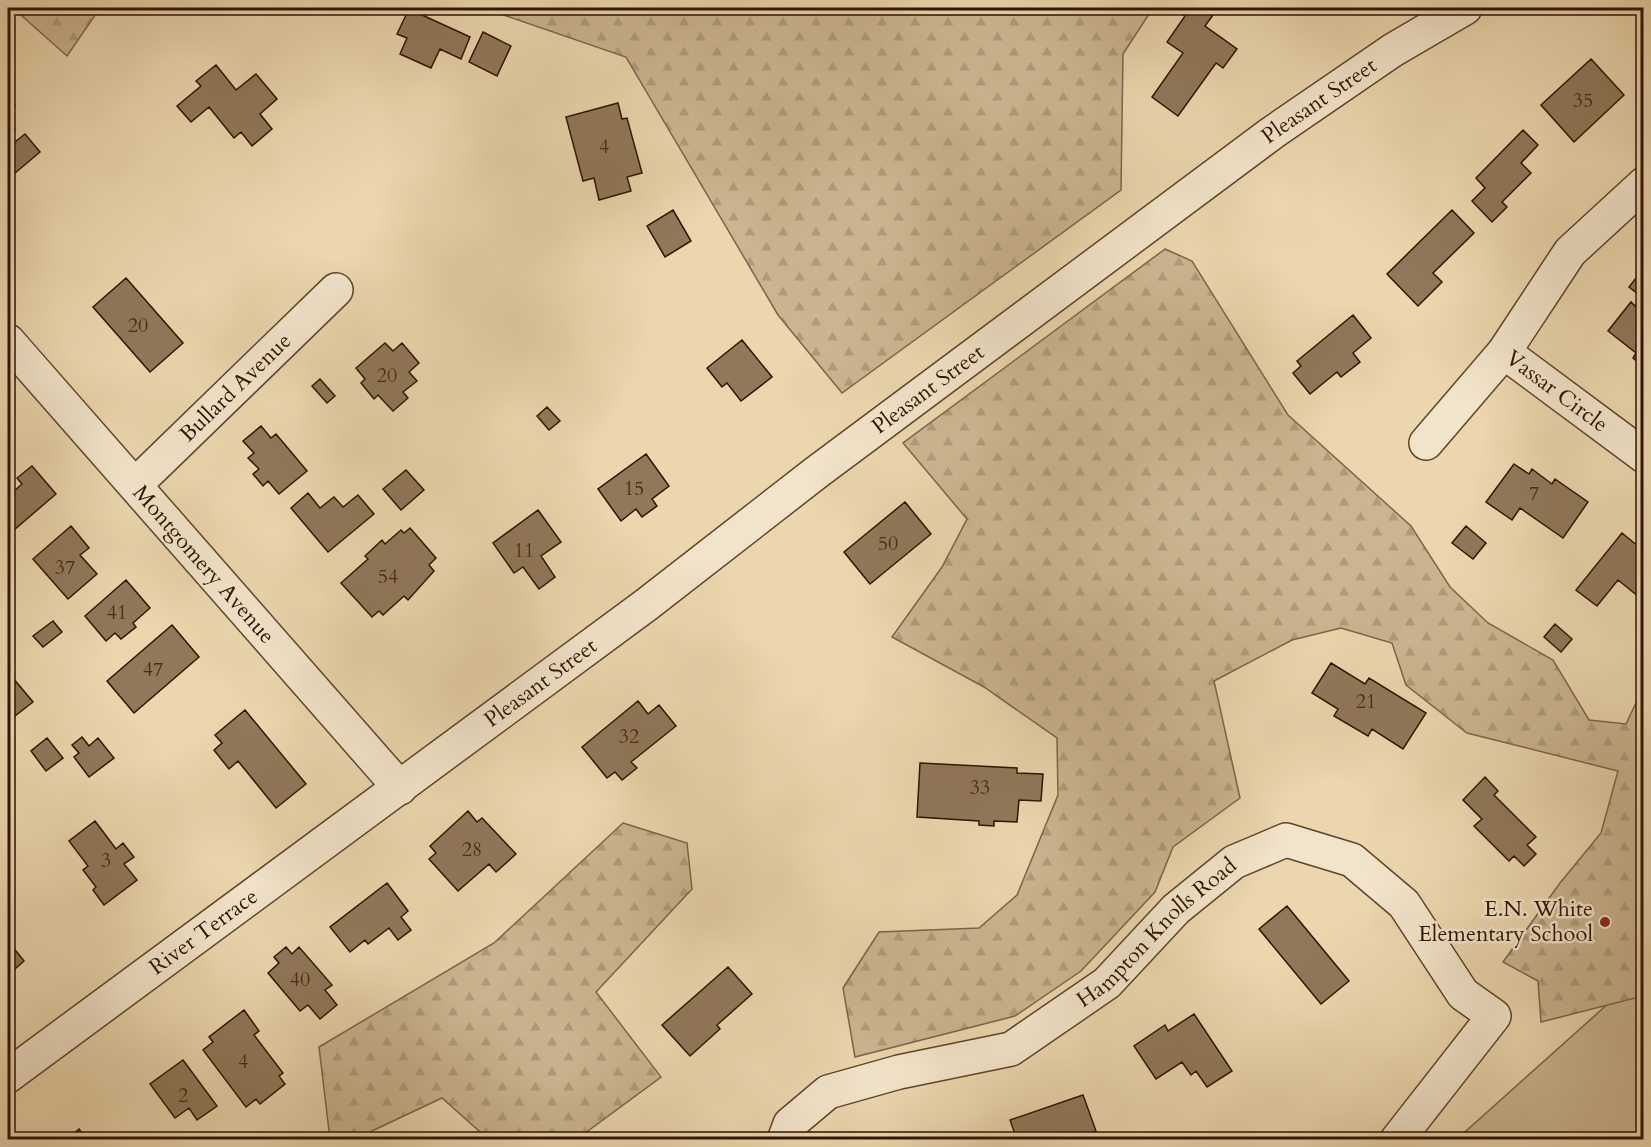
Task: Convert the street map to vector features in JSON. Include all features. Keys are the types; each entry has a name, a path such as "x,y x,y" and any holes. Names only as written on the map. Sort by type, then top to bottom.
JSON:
{"street":[{"name":"Pleasant Street","path":"400,788 1272,133 1393,50 1465,8"},
{"name":"Vassar Circle","path":"1644,184 1570,252 1504,352 1644,456"},
{"name":"Bullard Avenue","path":"135,485 336,290"},
{"name":"Montgomery Avenue","path":"8,341 400,788"},
{"path":"1426,443 1504,352"},
{"name":"River Terrace","path":"8,1076 400,788"},
{"name":"Hampton Knolls Road","path":"784,1140 790,1124 828,1092 899,1072 1011,1049 1107,983 1176,909 1234,861 1286,840 1352,860 1361,867 1404,904 1463,994 1494,1016 1398,1140"}],"green space":[{"path":"13,8 100,8 67,56"},
{"path":"483,8 1153,8 1123,54 1121,190 842,393 778,315 626,57"},
{"path":"1165,249 1192,261 1288,415 1411,526 1450,587 1488,623 1553,660 1589,720 1626,724 1643,688 1643,996 1541,1022 1538,981 1503,962 1560,883 1601,833 1618,771 1467,733 1406,685 1392,643 1341,628 1292,640 1214,681 1240,798 1173,847 1155,892 1081,971 1015,1016 855,1057 843,988 879,932 979,928 1017,895 1058,795 1057,738 984,687 892,637 942,567 967,519 903,443"},
{"path":"623,823 687,843 692,889 596,992 661,1077 577,1139 488,1139 442,1098 355,1139 330,1139 319,1047 494,943"},
{"path":"1643,996 1643,1139 1456,1140 1610,1002"}],"building":[{"path":"1184,8 1218,8 1205,26 1237,49 1223,68 1216,63 1178,116 1152,97 1183,53 1167,42 1185,16 1180,13"},
{"path":"409,9 470,37 461,59 440,49 431,68 400,54 407,38 397,34"},
{"path":"483,32 511,46 497,76 469,62"},
{"path":"1591,59 1624,95 1574,142 1541,105"},
{"path":"216,65 236,90 256,74 277,99 260,114 272,129 252,146 241,132 234,138 209,107 191,122 177,106 201,86 196,81"},
{"path":"8,95 15,105 8,111"},
{"path":"618,103 622,119 627,118 642,173 627,177 631,191 599,200 594,178 583,181 566,117"},
{"path":"8,120 15,129 9,135 15,142 25,134 40,152 8,179"},
{"path":"1523,130 1538,145 1521,163 1531,173 1502,202 1507,207 1492,222 1472,201 1485,188 1476,178"},
{"path":"673,210 691,241 665,257 647,226"},
{"path":"1452,210 1474,233 1433,273 1442,282 1418,306 1387,274"},
{"path":"1643,269 1644,367 1633,358 1636,353 1608,331 1631,302 1635,306 1642,297 1629,287"},
{"path":"126,278 183,343 150,372 93,307"},
{"path":"1353,315 1371,338 1353,353 1360,362 1341,377 1337,372 1310,394 1293,373 1301,366 1297,361"},
{"path":"742,340 772,377 741,401 727,383 722,387 707,368"},
{"path":"385,343 393,351 402,343 419,363 409,372 417,381 403,392 408,398 393,411 378,395 374,399 361,383 365,379 356,368"},
{"path":"320,379 335,396 327,403 312,386"},
{"path":"547,407 560,421 549,430 537,416"},
{"path":"261,426 271,438 276,434 307,471 279,494 268,481 263,486 253,474 259,469 248,458 254,453 243,441"},
{"path":"646,454 669,486 652,499 657,506 642,517 636,509 621,521 598,489"},
{"path":"1514,464 1529,474 1532,469 1552,484 1555,479 1588,502 1563,538 1520,508 1512,520 1486,502"},
{"path":"32,466 56,494 8,535 8,488 12,493 22,484 17,478"},
{"path":"406,470 424,490 401,510 383,489"},
{"path":"308,493 320,508 334,497 343,507 358,495 374,514 328,552 291,508"},
{"path":"905,502 931,534 870,584 844,552"},
{"path":"538,510 561,542 541,556 555,577 539,589 523,567 514,573 493,543"},
{"path":"71,526 89,548 80,555 97,574 68,599 33,559"},
{"path":"1466,526 1486,543 1473,559 1452,543"},
{"path":"410,528 436,558 429,565 434,571 408,600 404,596 383,615 379,611 372,617 341,583 368,559 365,556 382,540 385,544 401,530 404,533"},
{"path":"1622,533 1644,551 1644,601 1618,580 1597,606 1576,590"},
{"path":"126,580 150,608 133,623 136,627 121,639 115,633 106,641 85,616"},
{"path":"53,621 62,632 43,647 33,636"},
{"path":"1555,624 1572,639 1561,652 1544,637"},
{"path":"172,625 199,657 134,713 107,681"},
{"path":"1331,663 1365,684 1369,678 1426,713 1403,749 1372,729 1368,736 1334,716 1338,709 1312,693"},
{"path":"13,678 33,702 15,716 11,710 8,713 8,683"},
{"path":"638,701 648,714 659,705 676,726 631,762 637,768 622,780 615,772 607,778 582,747"},
{"path":"245,710 306,784 276,808 238,761 229,769 214,750 222,743 215,735"},
{"path":"82,737 89,746 98,738 114,758 89,777 74,757 79,753 72,745"},
{"path":"47,738 63,758 46,771 31,751"},
{"path":"920,763 1017,768 1017,773 1043,774 1041,801 1019,800 1017,822 994,821 994,826 979,825 979,821 917,817"},
{"path":"1485,777 1498,791 1494,795 1536,837 1527,845 1536,854 1524,866 1514,856 1509,861 1474,826 1482,819 1463,800"},
{"path":"468,811 477,822 482,818 516,854 496,872 489,864 458,891 429,859 436,853 430,846"},
{"path":"95,821 116,849 123,843 134,857 124,864 137,880 104,905 93,890 96,887 83,870 88,866 69,841"},
{"path":"387,883 408,911 401,917 411,930 398,940 389,928 368,944 365,940 350,952 330,927"},
{"path":"1287,906 1349,981 1321,1004 1259,929"},
{"path":"8,941 24,961 8,975"},
{"path":"286,947 292,954 299,947 332,985 325,990 337,1005 320,1019 308,1005 300,1011 268,973 279,963 274,957"},
{"path":"728,967 752,994 717,1025 720,1029 690,1056 662,1025"},
{"path":"244,1010 259,1031 254,1035 283,1073 279,1076 285,1084 260,1104 256,1099 246,1107 203,1050 213,1042 209,1037"},
{"path":"1194,1014 1232,1071 1207,1087 1196,1071 1191,1075 1182,1062 1156,1079 1134,1046 1165,1025 1168,1031"},
{"path":"183,1060 217,1106 197,1120 189,1108 175,1118 150,1084"},
{"path":"1083,1095 1096,1131 1069,1140 1008,1140 1016,1137 1010,1120"},
{"path":"79,1129 87,1140 66,1140"},
{"path":"190,1134 195,1140 182,1140"}],"place":[{"name":"E.N. White Elementary School","path":"1605,922"}]}
